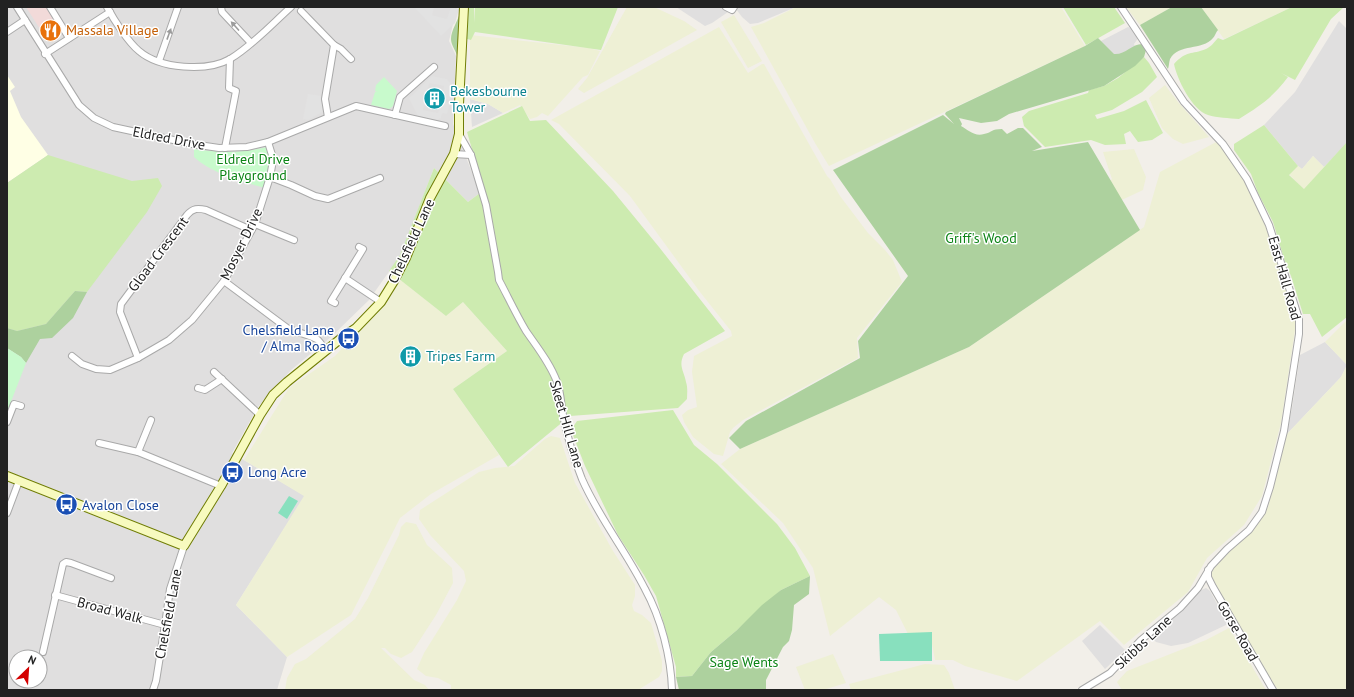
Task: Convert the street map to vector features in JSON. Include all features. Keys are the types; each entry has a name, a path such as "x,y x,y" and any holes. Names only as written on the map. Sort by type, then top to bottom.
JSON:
{"street":[{"name":"Eldred Drive","path":"16,7 79,105 94,118 113,127 192,144 225,148 247,147 268,142 356,106 445,126"},
{"path":"50,7 69,38"},
{"path":"159,61 178,7"},
{"path":"221,7 222,12 251,43"},
{"path":"45,54 108,10 134,47 146,56 159,61 196,67 211,66 230,59 251,43 291,7"},
{"name":"Chelsfield Lane","path":"153,690 156,682 170,589 184,546 221,486 260,415 273,395 287,382 356,328 380,302 394,281 406,258 430,198 454,154 459,134 459,97 464,7"},
{"path":"726,7 732,10 734,7"},
{"name":"East Hall Road","path":"1121,7 1184,102 1223,144 1247,179 1269,225 1299,319 1300,334 1284,431 1262,512 1249,530 1227,549 1208,570"},
{"path":"300,11 350,59"},
{"path":"7,32 25,20"},
{"path":"328,118 325,99 334,45"},
{"path":"225,148 236,91 229,88 230,59"},
{"path":"395,115 400,97 434,67"},
{"name":"Skeet Hill Lane","path":"459,134 471,155 486,205 499,280 526,330 548,363 556,381 571,446 582,478 598,511 632,565 651,601 669,658 672,690"},
{"name":"Mosyer Drive","path":"72,356 82,364 96,369 110,370 138,358 169,340 192,320 224,282 253,227 270,178 272,155 268,142"},
{"path":"454,154 471,155"},
{"path":"270,178 291,185 315,196 328,199 380,178"},
{"name":"Gload Crescent","path":"138,358 120,312 121,304 187,215 192,210 199,208 253,227"},
{"path":"253,227 294,240"},
{"path":"334,304 331,301 363,249 359,247"},
{"path":"345,278 380,302"},
{"path":"224,282 287,328 297,333 314,337 326,351"},
{"path":"214,372 260,415"},
{"path":"198,388 205,390 222,379"},
{"path":"7,422 14,404 21,406"},
{"path":"138,452 151,420"},
{"path":"99,443 138,452 221,486"},
{"path":"7,476 184,546"},
{"path":"7,513 19,481"},
{"path":"43,649 63,564 66,562 71,563 111,578"},
{"name":"Gorse Road","path":"1208,570 1208,577 1211,584 1273,690"},
{"name":"Skibbs Lane","path":"1082,690 1110,673 1141,640 1180,608 1198,588 1208,570"},
{"path":"1198,588 1211,584"},
{"name":"Broad Walk","path":"55,595 165,626"}],"shaded area":[{"path":"7,7 457,7 449,41 456,56 453,124 480,193 468,202 434,168 400,256 369,300 331,337 291,370 258,407 232,453 305,496 236,605 287,657 277,690 7,690"},
{"path":"26,7 48,7 63,30 47,40"},
{"path":"414,7 434,7 432,15 447,19 451,7 459,9 455,23 441,36"},
{"path":"627,7 654,7 684,21 697,30 584,93 578,89 587,78"},
{"path":"676,7 720,7 728,12 705,26"},
{"path":"738,7 796,7 758,23 750,24 736,9"},
{"path":"796,7 1061,7 1085,46 829,166 751,27 764,23"},
{"path":"1126,7 1172,7 1140,25"},
{"path":"1201,7 1292,7 1224,39"},
{"path":"734,15 762,61 748,68 721,22"},
{"path":"1339,21 1347,29 1347,143 1324,167 1313,156 1302,169 1264,125 1295,92"},
{"path":"719,27 748,73 764,64 827,176 868,233 893,260 902,282 857,338 858,358 743,420 730,432 723,456 714,454 693,437 684,422 682,415 688,410 697,407 692,372 694,356 732,336 731,331 700,292 630,196 559,124 551,120"},
{"path":"1128,27 1133,29 1139,37 1134,44 1136,49 1119,59 1099,42"},
{"path":"470,35 589,48 600,51 588,75 583,77 548,116 542,113 537,117 530,119 520,105 503,113 488,104 470,99"},
{"path":"7,75 15,87 10,91 21,117 48,155 7,183"},
{"path":"432,76 447,79 453,87 450,100 442,98 444,86 429,83 423,110 438,113 442,102 450,103 447,114 442,113 441,118 436,120 418,116 409,98"},
{"path":"1165,85 1209,137 1183,144 1173,139 1162,128 1149,98"},
{"path":"308,94 322,96 322,112 308,120 303,119"},
{"path":"470,99 488,104 503,113 472,127"},
{"path":"1218,141 1244,177 1273,238 1297,317 1281,423 1262,496 1244,525 1207,558 1188,592 1124,645 1100,621 1017,681 965,666 953,660 935,660 930,633 908,634 896,610 879,597 830,636 813,568 783,523 721,464 740,449 969,347 1144,227 1160,172"},
{"path":"1134,149 1146,177 1143,190 1111,205 1104,188 1112,179 1103,152"},
{"path":"1313,156 1324,167 1304,190 1289,174 1298,166 1302,169"},
{"path":"401,280 446,316 463,302 507,351 453,389 499,455 431,494 400,518 351,615 287,657 236,605 304,496 244,460 289,388 335,356 386,302"},
{"path":"1347,320 1347,365 1325,342"},
{"path":"1325,342 1347,365 1341,377 1286,435 1292,408 1300,355"},
{"path":"1347,365 1347,690 1278,690 1247,644 1210,573 1224,556 1250,531 1268,507 1286,435 1341,377"},
{"path":"551,436 560,438 575,483 613,551 635,585 635,596 632,605 634,611 642,615 651,623 662,661 662,671 659,677 638,690 451,690 451,685 438,678 426,676 417,669 424,653 457,600 466,581 464,571 431,536 419,519 420,510 479,472 495,468 514,466 545,439"},
{"path":"406,522 416,524 427,545 452,568 453,583 436,615 412,652 401,658 391,654 385,648 381,648 414,680 425,685 429,690 285,690 287,678 295,664 306,659 355,619 368,598 399,535 401,527"},
{"path":"1206,588 1210,591 1228,624 1188,643 1171,646 1156,642 1150,636 1199,591"},
{"path":"1100,625 1125,650 1105,669 1082,641"},
{"path":"1229,628 1266,690 1122,690 1117,682 1127,671 1206,640"},
{"path":"833,654 846,683 823,690 805,690 796,667"},
{"path":"925,664 944,665 949,673 955,690 851,690 849,684"}],"green space":[{"path":"469,7 474,7 474,23 475,7 618,7 601,50 475,32 471,40 467,39"},
{"path":"1063,7 1114,7 1125,23 1086,45"},
{"path":"1172,7 1201,7 1218,30 1214,37 1203,45 1185,49 1174,54 1170,59 1168,69 1140,25"},
{"path":"1292,7 1344,7 1331,19 1295,80 1281,73 1288,77 1277,90 1260,105 1239,119 1208,115 1196,107 1178,78 1174,64 1186,55 1208,48 1218,38 1223,40"},
{"path":"460,13 460,54 457,55 451,39"},
{"name":"Griff's Wood","path":"1098,38 1114,54 1122,53 1138,44 1142,44 1146,50 1144,57 1135,66 1104,86 1009,114 997,121 981,123 959,118 962,124 961,126 978,135 1002,129 1007,134 1018,128 1023,128 1042,147 1032,151 1088,142 1140,230 969,347 740,449 729,438 746,421 860,358 858,341 908,276 833,170 943,115 954,124 945,114 946,112 1085,46"},
{"path":"1144,57 1157,77 1142,92 1112,110 1095,115 1097,119 1124,111 1146,100 1163,133 1152,140 1138,142 1130,131 1124,134 1126,144 1105,145 1091,140 1045,147 1024,126 1022,117 1029,111 1088,93 1089,90 1104,86 1118,78"},
{"path":"384,77 397,91 393,106 389,109 371,105 375,92 377,92 375,91 376,85"},
{"path":"522,106 530,121 546,120 613,191 725,331 684,354 681,365 687,386 687,399 678,408 570,416 508,467 453,389 507,351 463,302 446,316 389,271 400,255 434,168 468,202 480,193 483,187 467,132"},
{"path":"1264,125 1298,166 1289,175 1304,189 1347,142 1347,317 1322,337 1310,314 1303,314 1273,222 1258,193 1251,174 1234,150 1234,144"},
{"name":"Eldred Drive Playground","path":"267,147 270,169 265,188 237,180 218,172 201,163 194,157 194,149 230,152"},
{"path":"48,155 132,181 158,178 162,186 147,212 87,292 75,291 46,324 17,331 7,328 7,183"},
{"path":"75,291 87,292 73,318 52,338 40,339 26,363 21,357 7,348 7,328 17,331 46,324"},
{"path":"7,348 21,357 26,363 7,412"},
{"path":"673,410 694,445 717,464 777,524 795,548 810,576 781,590 711,652 692,676 676,677 676,667 656,596 618,535 585,466 571,430 577,421"},
{"path":"289,496 298,501 287,519 278,513"},
{"name":"Sage Wents","path":"810,576 809,594 794,605 792,630 789,641 783,647 766,680 766,690 679,690 676,677 692,676 711,652 737,630 762,605 781,590"},
{"path":"932,632 932,661 880,661 879,634"}],"place":[{"name":"Massala Village","path":"50,30"},
{"name":"Bekesbourne Tower","path":"434,99"},
{"name":"Chelsfield Lane / Alma Road","path":"349,338"},
{"name":"Tripes Farm","path":"410,356"},
{"name":"Long Acre","path":"232,472"},
{"name":"Avalon Close","path":"67,505"}]}
